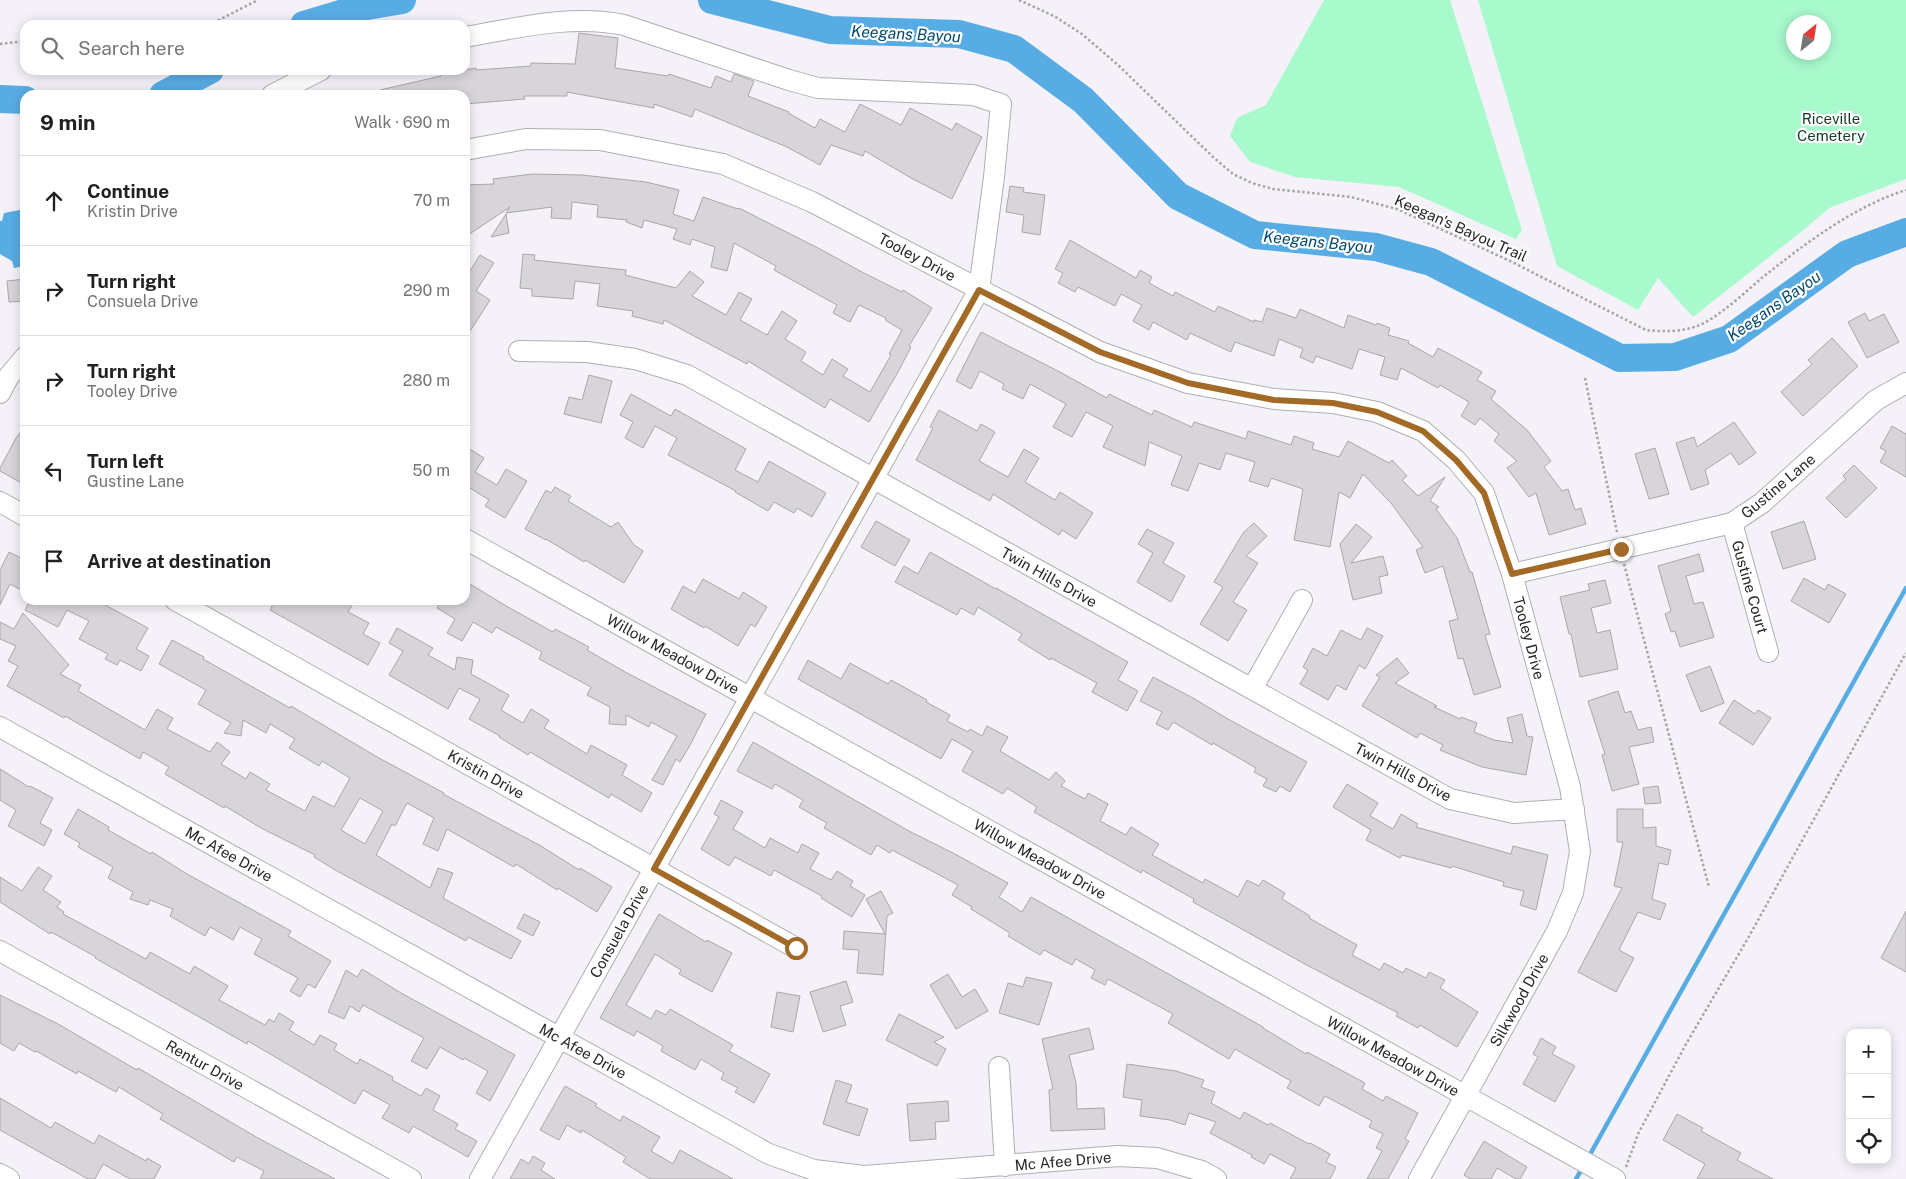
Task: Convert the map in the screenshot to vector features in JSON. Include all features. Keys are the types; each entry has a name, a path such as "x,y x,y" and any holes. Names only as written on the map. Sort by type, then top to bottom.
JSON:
{"street":[{"path":"470,36 570,20 604,21 624,25 788,80 818,88 973,95 1001,104 994,177 979,290"},
{"path":"282,90 311,75"},
{"name":"Tooley Drive","path":"470,149 526,139 600,140 723,164 812,202 1100,352 1188,383 1274,400 1342,405 1377,412 1423,431 1456,460 1484,493 1512,574 1570,787 1574,809"},
{"name":"Consuela Drive","path":"480,1179 979,290"},
{"name":"Twin Hills Drive","path":"519,351 587,352 635,359 686,375 1450,799 1514,813 1574,809"},
{"path":"0,394 20,363"},
{"name":"Gustine Lane","path":"1512,574 1732,523 1762,503 1876,400 1906,383"},
{"path":"0,502 20,513"},
{"name":"Gustine Court","path":"1732,523 1768,652"},
{"name":"Willow Meadow Drive","path":"470,542 1466,1097 1567,1152 1617,1175"},
{"path":"1252,689 1302,600"},
{"name":"Kristin Drive","path":"184,605 796,948"},
{"name":"Mc Afee Drive","path":"0,727 769,1154 814,1170 864,1176 1118,1156 1157,1158 1202,1171 1216,1179"},
{"name":"Silkwood Drive","path":"1419,1179 1557,932 1573,893 1580,851 1574,809"},
{"name":"Rentur Drive","path":"0,951 411,1179"},
{"path":"998,1067 1005,1166"},
{"path":"0,1174 9,1179"}],"path":[{"path":"219,20 258,0"},
{"name":"Keegan's Bayou Trail","path":"1019,0 1054,16 1082,34 1118,65 1213,158 1233,174 1252,183 1273,189 1351,197 1397,209 1510,261 1646,330 1664,332 1682,330 1702,324 1722,311 1784,260 1825,230 1862,209 1906,190"},
{"path":"0,44 20,42"},
{"path":"1585,378 1621,549 1709,887"},
{"path":"1617,1175 1682,1052 1906,653"}],"green space":[{"path":"1324,0 1450,0 1522,230 1516,239 1399,187 1295,177 1250,162 1230,136 1237,118 1266,105"},
{"name":"Riceville Cemetery","path":"1478,0 1906,0 1906,179 1829,208 1693,317 1658,278 1638,310 1557,266"}],"water":[{"path":"20,210 20,267 14,268 12,261 0,254 0,221 2,221 4,213"}],"building":[{"path":"579,33 618,38 615,68 668,76 669,74 711,88 716,76 731,82 734,74 754,81 748,96 789,112 815,128 820,119 845,132 860,104 901,125 910,108 952,130 956,123 982,137 952,199 865,151 863,156 831,145 820,165 787,147 695,109 692,117 654,104 654,108 567,92 567,96 524,96 525,99 470,104 470,90 380,90 440,75 470,75 470,69 476,68 476,70 531,66 531,63 575,64"},
{"path":"532,174 582,175 646,182 679,190 673,214 694,221 703,197 739,208 902,292 903,290 932,308 909,346 911,347 898,372 869,422 830,399 825,408 748,361 747,364 664,320 663,324 632,316 633,311 597,306 600,284 575,281 573,299 532,296 532,289 520,288 523,254 535,255 534,260 626,270 625,275 676,288 690,271 704,282 692,296 726,315 739,292 752,299 740,320 767,335 782,311 797,321 785,339 806,352 801,361 823,375 832,359 848,369 843,376 870,392 891,355 889,354 902,330 885,320 886,318 859,305 850,322 833,313 837,305 774,270 776,266 734,243 727,271 711,267 715,247 692,239 690,245 673,239 677,229 644,220 642,228 626,222 627,220 597,217 598,205 572,202 571,219 551,218 552,207 506,213 510,207 470,234 470,185 494,184 493,179"},
{"path":"1010,186 1024,188 1023,192 1045,195 1040,235 1022,232 1024,215 1006,212"},
{"path":"506,214 509,233 491,237"},
{"path":"1070,240 1136,278 1140,270 1152,277 1149,283 1173,296 1175,292 1215,312 1218,306 1254,322 1254,320 1262,322 1267,308 1296,318 1300,309 1344,328 1348,315 1390,328 1388,335 1409,341 1408,343 1433,357 1438,348 1466,363 1482,372 1477,380 1496,391 1491,399 1527,430 1551,461 1544,467 1562,491 1568,489 1575,510 1581,508 1586,524 1549,535 1536,493 1529,497 1507,468 1517,461 1494,441 1499,434 1480,418 1475,425 1461,416 1469,402 1440,385 1438,388 1401,368 1397,380 1380,375 1385,357 1359,349 1352,369 1316,356 1313,363 1300,357 1303,349 1279,339 1274,356 1235,342 1231,352 1190,333 1187,340 1153,322 1149,330 1133,321 1142,305 1121,294 1115,306 1078,287 1075,292 1058,283 1063,273 1055,269"},
{"path":"480,255 494,263 476,291 490,300 470,331 470,271"},
{"path":"20,280 20,301 9,302 7,281"},
{"path":"1865,313 1869,321 1884,314 1899,342 1867,358 1848,322"},
{"path":"981,332 1107,398 1109,394 1152,415 1154,410 1192,427 1194,422 1246,439 1248,431 1291,445 1294,436 1314,443 1312,449 1339,457 1348,441 1389,463 1392,460 1407,476 1402,480 1418,496 1445,477 1430,501 1439,507 1436,509 1457,538 1470,572 1472,572 1490,634 1485,635 1501,687 1474,695 1463,658 1458,659 1449,621 1458,619 1443,566 1425,573 1416,550 1423,547 1391,503 1363,474 1350,498 1339,492 1330,547 1294,540 1303,489 1271,478 1268,487 1249,481 1255,462 1226,453 1220,470 1199,463 1188,491 1171,485 1182,456 1149,442 1145,466 1103,447 1113,426 1086,412 1072,437 1053,427 1066,404 1030,384 1023,399 1002,389 1004,384 980,371 971,389 956,381"},
{"path":"1832,338 1858,366 1803,416 1781,392 1812,364 1808,360"},
{"path":"589,375 612,381 601,423 564,414 569,397 582,400"},
{"path":"631,394 671,416 675,409 746,449 735,470 758,482 769,461 826,493 812,517 797,508 794,513 774,502 768,511 736,491 668,455 677,438 655,426 643,448 625,438 633,422 620,415"},
{"path":"939,410 977,431 981,424 995,432 979,461 1008,477 1024,449 1039,458 1025,482 1055,500 1060,492 1093,513 1076,539 1062,530 1059,535 993,494 990,501 916,460 933,428 930,427"},
{"path":"1734,422 1756,453 1739,465 1731,453 1705,470 1709,484 1691,490 1676,443 1694,437 1697,447"},
{"path":"1892,426 1906,434 1906,477 1880,462 1886,451 1880,448"},
{"path":"20,433 20,482 0,471"},
{"path":"1655,448 1669,494 1649,499 1635,454"},
{"path":"470,449 484,458 475,472 497,485 506,469 527,481 505,518 485,506 489,500 470,488"},
{"path":"1854,465 1877,488 1846,518 1826,498 1846,479 1843,476"},
{"path":"555,487 571,496 568,501 611,527 618,522 634,545 643,551 624,583 585,560 584,562 546,539 525,529 546,490 551,493"},
{"path":"876,521 910,540 895,566 861,547"},
{"path":"1804,521 1816,559 1783,569 1771,532"},
{"path":"1254,523 1267,536 1246,556 1258,563 1233,602 1247,610 1228,641 1200,624 1223,587 1214,582 1243,533"},
{"path":"1356,524 1372,537 1351,563 1383,556 1388,575 1379,577 1382,593 1353,600 1340,544"},
{"path":"1147,529 1174,543 1163,563 1185,576 1171,602 1137,582 1153,553 1138,544"},
{"path":"9,552 20,558 20,589 10,584 0,605 0,570"},
{"path":"930,552 1128,662 1118,680 1138,691 1127,711 1092,692 1097,683 1051,658 1050,660 1018,640 1022,634 978,607 974,615 961,608 957,615 895,582 904,566 918,574"},
{"path":"1699,554 1704,571 1686,576 1694,604 1703,602 1714,637 1680,647 1675,631 1671,632 1665,614 1671,611 1658,566"},
{"path":"1804,578 1825,590 1828,584 1846,594 1829,623 1791,601"},
{"path":"703,579 739,599 743,592 767,607 755,627 751,624 738,646 705,626 704,628 671,609 683,586 695,593"},
{"path":"1605,580 1611,603 1591,608 1597,633 1610,630 1618,669 1580,677 1571,634 1569,634 1560,597 1590,590 1588,584"},
{"path":"470,584 553,632 555,629 589,647 587,650 627,673 706,714 680,762 676,759 663,785 652,780 677,736 651,722 649,727 626,715 626,725 609,724 610,707 587,695 591,687 539,659 542,652 496,627 492,633 473,622 462,641 447,633 455,619 437,608 438,605 470,605"},
{"path":"28,605 105,605 148,628 136,649 149,656 141,671 120,660 117,665 105,659 108,654 79,639 89,621 67,610 58,627 25,610"},
{"path":"272,605 352,605 348,612 369,623 363,634 380,643 368,665 270,610"},
{"path":"23,613 69,665 60,674 81,685 78,691 145,730 157,709 173,718 167,729 210,752 217,742 230,752 221,764 246,779 250,772 270,784 266,790 305,811 313,796 334,807 350,778 322,761 319,766 289,748 295,739 270,724 266,733 243,720 241,736 224,733 231,723 198,704 206,690 159,664 172,640 443,794 541,846 579,870 580,868 612,887 597,912 516,864 514,867 447,829 438,851 423,844 434,818 407,803 395,826 392,824 376,855 430,888 438,868 453,873 443,898 521,941 511,959 468,937 466,941 337,871 314,857 315,855 261,828 225,806 224,808 165,774 169,767 143,752 140,759 65,716 64,718 7,686 18,666 8,661 16,646 0,639 0,622 14,629","holes":["360,798 383,811 365,844 341,830"]},
{"path":"397,628 433,648 428,655 455,670 457,657 473,660 471,674 509,695 501,710 523,723 531,709 549,720 544,728 587,754 591,745 627,765 622,775 652,793 641,812 611,794 609,798 530,752 528,755 500,736 469,719 480,699 459,688 448,709 389,675 403,651 389,643"},
{"path":"1367,628 1383,636 1365,669 1359,665 1346,690 1337,685 1328,700 1300,684 1308,670 1303,667 1313,648 1327,656 1341,630 1361,640"},
{"path":"1397,658 1409,673 1395,683 1437,706 1434,707 1460,719 1461,717 1477,723 1474,732 1494,740 1513,743 1507,718 1522,714 1527,736 1533,737 1526,775 1482,767 1440,750 1443,745 1420,733 1417,738 1362,706 1380,677 1376,675"},
{"path":"808,660 841,679 850,663 888,684 891,680 927,700 926,702 950,715 947,721 968,732 970,729 982,736 987,726 1008,737 1000,751 1049,780 1056,772 1065,781 1061,786 1085,799 1088,793 1108,804 1100,821 1126,835 1131,827 1159,844 1152,855 1203,883 1205,879 1238,897 1247,880 1259,886 1263,880 1285,893 1282,899 1310,916 1309,918 1357,945 1352,955 1380,970 1384,963 1403,973 1406,968 1426,978 1429,972 1445,980 1440,988 1478,1012 1457,1047 1420,1025 1418,1028 1396,1016 1398,1013 1303,963 1193,902 1194,899 1142,870 1141,873 1034,812 1037,807 1007,788 1003,794 962,771 973,751 952,739 941,759 798,679"},
{"path":"1710,666 1724,703 1701,712 1686,675"},
{"path":"1153,677 1307,762 1290,792 1280,786 1276,792 1263,786 1267,779 1254,772 1256,768 1173,722 1168,730 1156,724 1162,712 1140,701"},
{"path":"1618,691 1625,713 1631,711 1638,730 1651,727 1654,742 1629,747 1639,784 1612,791 1602,755 1605,754 1588,701"},
{"path":"1734,700 1755,714 1758,710 1771,718 1753,745 1719,723"},
{"path":"753,742 909,831 1008,883 999,897 1022,912 1031,897 1263,1027 1306,1054 1307,1052 1365,1083 1362,1089 1383,1101 1386,1096 1418,1113 1405,1139 1409,1141 1388,1179 1367,1179 1382,1151 1376,1148 1383,1134 1369,1127 1372,1121 1325,1096 1319,1106 1287,1088 1291,1081 1235,1049 1229,1059 1168,1023 1173,1014 1108,979 1105,985 1091,978 1095,970 1076,959 1072,965 1044,950 1040,955 1008,936 1010,933 952,895 958,885 932,871 892,850 890,853 877,845 871,855 824,828 827,823 799,807 803,800 775,784 772,789 737,771"},
{"path":"0,769 29,787 53,798 40,823 52,830 44,846 8,826 16,810 0,800"},
{"path":"1347,784 1378,803 1370,816 1393,829 1401,814 1418,824 1416,827 1511,854 1513,846 1548,855 1536,910 1520,905 1524,891 1503,886 1504,882 1452,866 1451,868 1402,855 1400,858 1366,840 1371,830 1333,807"},
{"path":"1658,786 1661,803 1645,804 1643,788"},
{"path":"721,800 743,812 733,829 765,848 770,838 798,853 802,844 819,853 810,869 831,880 837,871 853,881 850,886 865,895 852,917 821,898 822,896 774,870 771,876 735,857 729,866 701,849 719,817 714,814"},
{"path":"78,809 109,827 108,830 151,854 152,852 187,874 291,931 288,936 331,961 315,988 308,984 300,997 290,991 298,978 254,954 262,939 240,927 233,940 210,927 205,936 170,916 173,909 150,900 148,905 130,899 133,892 108,878 113,867 78,847 80,843 64,834"},
{"path":"1617,809 1643,809 1643,828 1656,827 1656,846 1671,850 1668,865 1659,863 1652,899 1666,904 1660,920 1638,912 1619,950 1634,958 1616,992 1578,972 1622,888 1614,886 1623,842 1617,842"},
{"path":"38,867 52,876 43,890 61,902 57,907 64,912 63,914 146,959 150,952 190,974 194,966 228,986 219,1000 265,1025 269,1019 274,1022 279,1013 294,1022 289,1030 314,1045 320,1035 337,1044 334,1050 357,1064 360,1059 393,1077 392,1080 421,1096 426,1088 440,1096 433,1110 458,1124 455,1129 477,1141 468,1157 413,1126 409,1133 382,1118 390,1105 363,1090 355,1104 248,1041 247,1044 96,957 51,932 50,934 0,902 0,877 22,891"},
{"path":"881,891 893,913 887,916 883,975 857,973 859,950 843,949 844,931 885,934 866,899"},
{"path":"1906,911 1906,972 1881,958"},
{"path":"524,914 540,922 533,936 517,928"},
{"path":"659,914 706,942 707,940 732,953 712,992 679,974 681,970 655,954 626,1005 651,1019 656,1010 666,1015 670,1009 733,1045 729,1051 770,1074 754,1103 735,1092 738,1088 721,1079 724,1073 701,1059 695,1070 661,1051 663,1046 637,1031 634,1036 600,1018"},
{"path":"362,969 401,993 515,1055 490,1101 476,1093 488,1071 440,1047 427,1069 411,1061 424,1038 363,1005 359,1012 350,1006 344,1019 328,1012 346,970 357,977"},
{"path":"948,974 962,997 975,989 988,1011 956,1029 930,985"},
{"path":"1026,977 1052,983 1039,1025 999,1013 1008,983 1023,987"},
{"path":"846,981 853,1002 840,1006 846,1025 823,1032 810,992"},
{"path":"777,992 800,996 793,1032 771,1027"},
{"path":"0,995 58,1024 258,1138 335,1179 260,1179 264,1171 237,1157 234,1162 160,1119 163,1114 119,1087 116,1092 78,1071 77,1074 19,1043 14,1051 0,1043"},
{"path":"899,1014 944,1037 934,1042 946,1049 937,1066 886,1040"},
{"path":"1089,1028 1094,1049 1069,1055 1076,1083 1077,1109 1104,1108 1105,1129 1051,1131 1049,1090 1053,1089 1042,1039"},
{"path":"1541,1038 1556,1047 1552,1054 1575,1066 1555,1102 1523,1084 1538,1057 1533,1054"},
{"path":"1127,1064 1176,1071 1204,1080 1201,1087 1215,1092 1211,1103 1240,1119 1244,1112 1268,1125 1270,1123 1330,1154 1326,1162 1336,1167 1330,1179 1290,1179 1296,1168 1270,1154 1264,1164 1251,1157 1252,1155 1210,1133 1216,1122 1189,1113 1185,1125 1170,1120 1140,1116 1142,1100 1123,1097"},
{"path":"836,1080 852,1085 846,1102 868,1109 859,1136 823,1124"},
{"path":"565,1086 597,1104 595,1106 620,1121 623,1116 660,1137 651,1151 673,1164 680,1150 733,1179 650,1179 623,1162 626,1157 582,1130 581,1133 567,1125 559,1140 540,1130"},
{"path":"0,1098 51,1128 55,1122 94,1144 99,1135 146,1161 147,1158 161,1166 154,1179 130,1179 103,1164 95,1179 88,1179 0,1130"},
{"path":"948,1101 949,1121 935,1122 936,1139 910,1141 907,1104"},
{"path":"1677,1114 1703,1128 1701,1131 1741,1153 1737,1160 1773,1179 1697,1179 1705,1164 1663,1140"},
{"path":"1484,1141 1527,1167 1520,1179 1516,1179 1497,1168 1491,1179 1470,1179 1464,1175"},
{"path":"533,1156 545,1163 541,1170 555,1179 510,1179 521,1159 529,1164"}],"waterway":[{"name":"Keegans Bayou","path":"321,20 367,6 402,0"},
{"name":"Keegans Bayou","path":"712,0 830,30 959,34 1014,49 1083,100 1178,196 1255,235 1376,247 1431,262 1620,358 1675,357 1729,339 1847,254 1906,232"},
{"name":"Keegans Bayou","path":"172,90 201,75"},
{"name":"Keegans Bayou","path":"0,99 20,100"},
{"path":"1588,1158 1906,588"},
{"path":"1576,1179 1583,1167"}],"route":[{"path":"796,948 654,869 979,290 1100,352 1188,383 1274,400 1333,403 1377,412 1423,431 1456,460 1484,493 1512,574 1621,549"}]}
